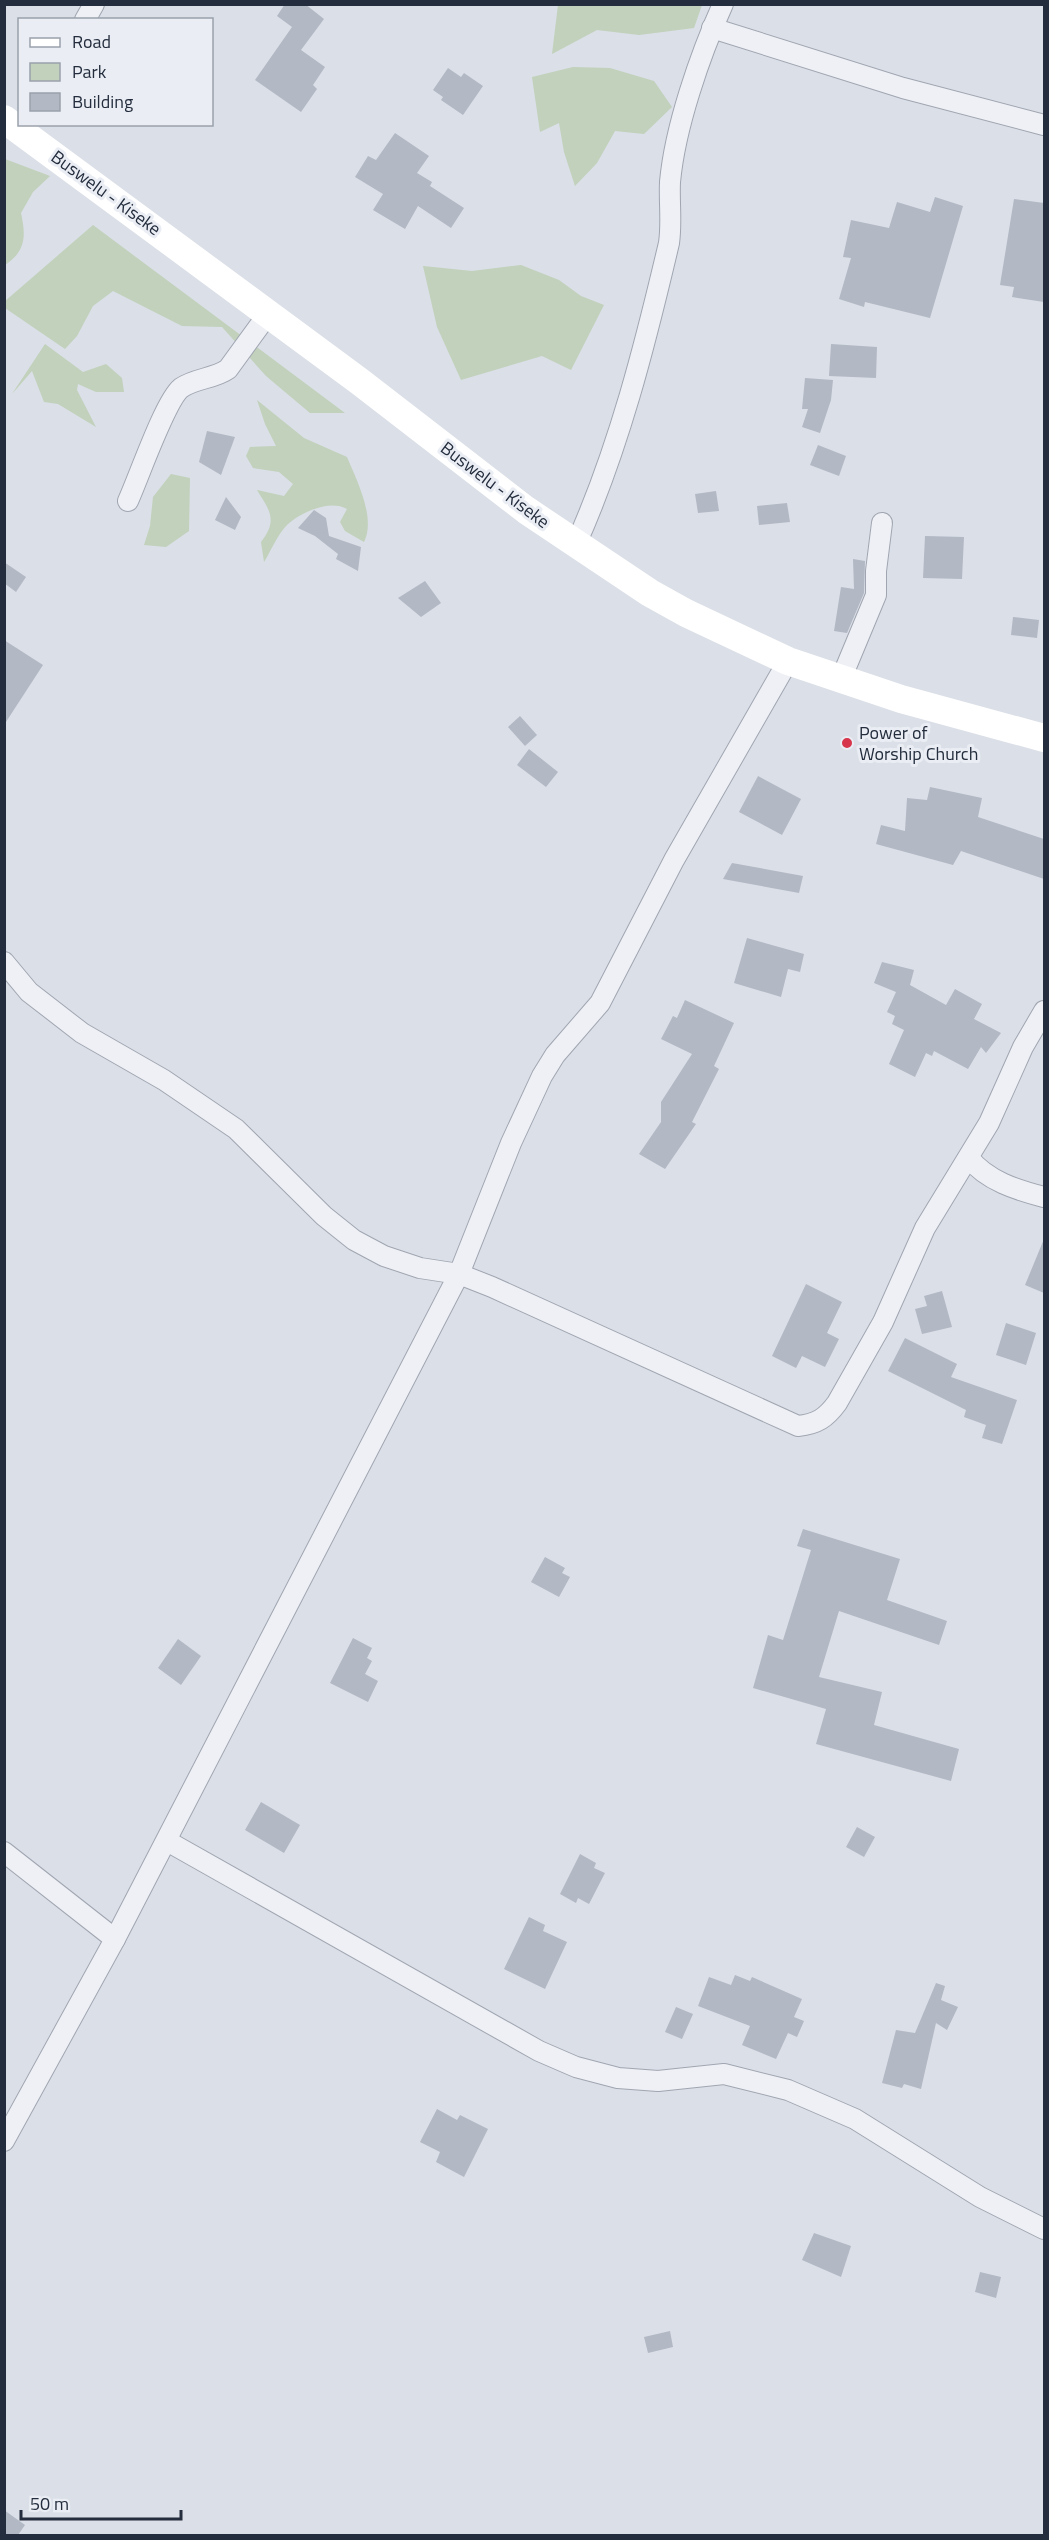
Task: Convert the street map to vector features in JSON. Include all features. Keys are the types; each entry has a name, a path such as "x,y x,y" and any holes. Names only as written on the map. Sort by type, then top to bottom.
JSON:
{"main road":[{"name":"Buswelu - Kiseke","path":"10,120 526,510 686,613 788,661 902,699 1044,738"}],"street":[{"path":"86,18 94,4"},
{"path":"576,544 595,503 620,428 664,263 672,225 670,183 695,78 723,4"},
{"path":"712,28 903,88 1044,125"},
{"path":"128,501 174,395 193,382 220,375 228,369 268,314"},
{"path":"841,679 876,595 876,571 882,523"},
{"path":"4,2141 115,1940 459,1274 507,1153 542,1076 555,1055 600,1003 674,860 788,661"},
{"path":"4,962 29,992 82,1033 164,1080 236,1129 324,1216 354,1240 384,1256 420,1268 459,1274 798,1426 816,1424 833,1408 861,1361 883,1322 925,1228 969,1158 1002,1098 1023,1047 1044,1011"},
{"path":"969,1158 984,1173 1001,1183 1044,1197"},
{"path":"166,1841 539,2051 576,2067 618,2078 658,2081 724,2074 788,2090 855,2119 980,2197 1044,2229"},
{"path":"4,1852 115,1940"}],"green space":[{"path":"558,4 702,5 694,28 639,35 597,30 552,54"},
{"path":"573,67 610,68 654,81 672,107 644,134 615,131 597,163 575,186 564,152 559,123 540,132 532,77"},
{"path":"5,159 50,176 33,192 21,213 24,229 23,242 17,254 5,265"},
{"path":"93,225 345,413 310,413 266,376 222,327 182,326 113,291 93,306 77,336 65,349 5,308 4,302"},
{"path":"521,265 559,280 581,296 604,305 571,370 542,356 461,380 437,327 423,266 472,271"},
{"path":"45,344 83,372 106,364 122,378 124,392 96,392 78,384 77,390 96,427 58,404 44,402 32,371 12,394"},
{"path":"257,400 304,438 347,457 367,511 368,522 364,542 345,531 340,522 347,509 340,506 324,506 300,516 287,525 264,562 261,542 271,521 266,504 257,490 284,496 293,484 279,472 253,468 246,456 250,447 276,446"},
{"path":"171,474 190,478 189,531 166,547 144,545 150,526 153,497"}],"building":[{"path":"285,4 305,4 324,19 301,50 325,67 313,85 317,89 301,112 255,80 292,27 277,16"},
{"path":"448,68 461,77 464,73 483,86 463,115 441,100 443,97 433,90"},
{"path":"395,133 429,156 417,173 432,182 430,186 464,208 451,228 418,206 405,229 373,210 383,194 355,177 368,156 376,160"},
{"path":"935,197 963,206 930,318 865,302 864,307 839,299 851,258 843,257 851,220 889,228 897,202 930,212"},
{"path":"1014,199 1044,203 1044,302 1012,297 1014,287 1000,285"},
{"path":"831,344 877,347 876,378 829,376"},
{"path":"805,378 833,380 831,400 820,433 802,427 808,409 802,409"},
{"path":"207,431 235,437 221,475 199,462"},
{"path":"818,445 846,456 839,476 810,465"},
{"path":"716,491 719,511 698,513 695,494"},
{"path":"226,497 241,517 235,530 215,520"},
{"path":"787,503 790,522 759,525 757,506"},
{"path":"314,510 326,518 329,536 361,547 358,571 336,559 338,554 315,536 298,528"},
{"path":"925,536 964,537 962,579 923,578"},
{"path":"853,559 865,561 864,593 847,633 834,631 841,587 854,589"},
{"path":"4,562 26,577 16,592 4,583"},
{"path":"425,581 441,603 421,617 398,598"},
{"path":"1013,617 1039,620 1037,638 1011,635"},
{"path":"4,640 43,665 4,725"},
{"path":"520,716 537,735 525,746 508,727"},
{"path":"529,749 558,772 546,787 517,765"},
{"path":"758,776 801,799 782,835 739,812"},
{"path":"930,787 982,798 978,817 1044,839 1044,879 961,851 953,865 876,844 881,825 905,831 907,798 927,800"},
{"path":"732,863 803,876 799,893 723,879"},
{"path":"747,938 804,954 800,972 788,969 781,997 734,983"},
{"path":"882,962 914,970 910,985 946,1005 955,989 982,1004 974,1019 1001,1033 986,1053 981,1047 968,1069 934,1051 932,1056 926,1053 915,1077 889,1064 904,1030 892,1024 895,1016 887,1012 896,992 874,983"},
{"path":"685,1000 734,1023 714,1066 719,1069 692,1122 696,1124 665,1169 639,1154 661,1122 661,1102 692,1054 661,1039 673,1016 677,1018"},
{"path":"1044,1239 1044,1293 1025,1285"},
{"path":"806,1284 842,1302 827,1333 839,1339 825,1367 802,1356 796,1368 772,1356"},
{"path":"942,1291 952,1327 922,1334 915,1309 927,1306 924,1296"},
{"path":"1006,1323 1036,1333 1026,1365 996,1355"},
{"path":"905,1338 957,1364 951,1377 1017,1400 1002,1444 982,1438 986,1425 964,1417 966,1410 888,1371"},
{"path":"803,1529 900,1559 887,1600 947,1621 939,1645 839,1611 819,1677 882,1692 874,1725 959,1749 951,1781 816,1744 826,1709 753,1688 768,1635 783,1640 811,1550 797,1546"},
{"path":"545,1557 565,1568 562,1573 570,1577 559,1597 531,1582"},
{"path":"353,1638 372,1648 367,1658 372,1661 365,1674 378,1681 368,1702 330,1683"},
{"path":"178,1639 201,1656 181,1685 158,1668"},
{"path":"261,1802 300,1825 284,1853 245,1830"},
{"path":"857,1827 875,1837 864,1857 846,1847"},
{"path":"580,1854 596,1863 594,1868 605,1873 589,1904 578,1898 576,1903 560,1894"},
{"path":"529,1917 545,1925 543,1931 567,1942 545,1989 504,1969"},
{"path":"735,1975 750,1981 752,1977 802,1999 794,2017 804,2021 797,2037 788,2033 776,2059 742,2045 750,2026 698,2006 709,1977 731,1985"},
{"path":"936,1983 945,1986 941,2000 958,2007 947,2030 936,2023 921,2089 904,2084 902,2088 882,2083 896,2030 915,2033"},
{"path":"676,2007 693,2014 682,2039 665,2032"},
{"path":"437,2109 457,2120 460,2115 488,2129 464,2177 436,2162 440,2152 420,2142"},
{"path":"814,2233 851,2246 841,2277 802,2260"},
{"path":"980,2272 1001,2277 996,2298 975,2292"},
{"path":"670,2331 673,2347 648,2353 644,2337"},
{"path":"4,2510 25,2525 18,2535 4,2535"}],"place":[{"name":"Power of Worship Church","path":"847,743"}]}
